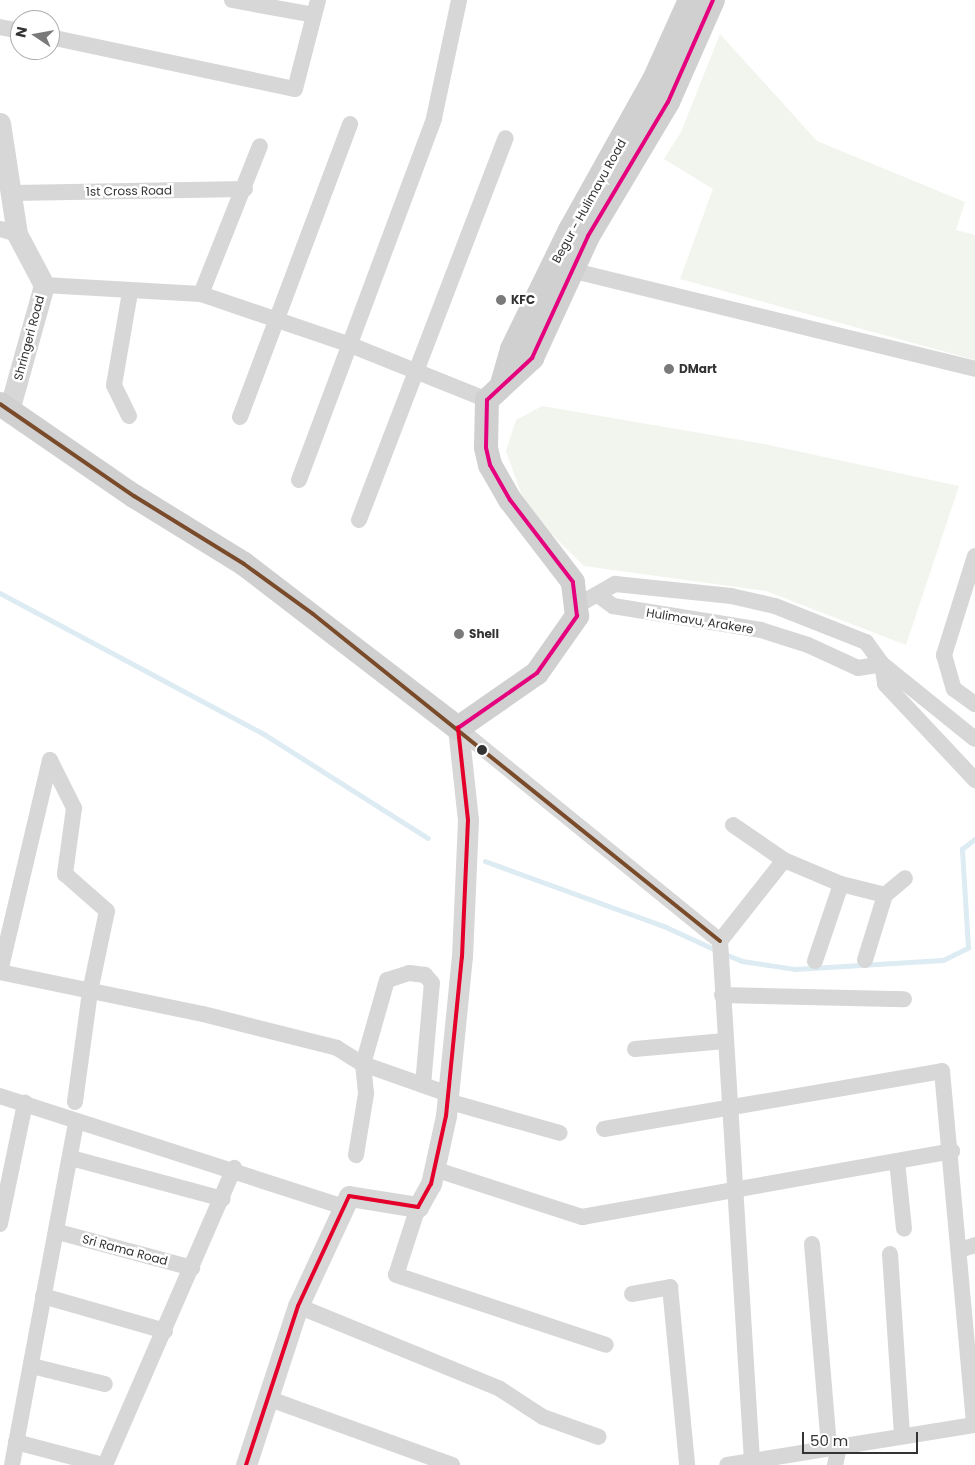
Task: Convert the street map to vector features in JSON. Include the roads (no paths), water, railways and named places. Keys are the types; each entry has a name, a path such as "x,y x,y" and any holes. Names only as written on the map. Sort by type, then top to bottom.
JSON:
{"main road":[{"name":"Begur - Hulimavu Road","path":"588,600 510,500 490,464 486,447 495,392 512,349 562,268 654,80 690,0"},
{"name":"Begur - Hulimavu Road","path":"562,268 588,236 668,102 713,0"},
{"path":"5,407 134,496 244,564 458,728 537,673 572,627 588,600"}],"street":[{"path":"60,39 294,89 316,8 232,0"},
{"path":"299,480 348,344 434,118 459,0"},
{"name":"Shringeri Road","path":"0,123 13,194 8,232 44,286 5,407"},
{"path":"240,417 350,124"},
{"path":"359,520 506,138"},
{"path":"201,294 245,189 260,146"},
{"name":"1st Cross Road","path":"13,194 245,189"},
{"path":"562,268 975,369"},
{"path":"44,286 130,292 201,294 348,344 415,371 495,392"},
{"path":"129,416 114,385 130,292"},
{"path":"975,556 944,655 954,689 975,704"},
{"name":"Hulimavu, Arakere","path":"615,584 731,596 775,606 866,642 882,664 858,668 808,645 761,630 668,618 588,600 615,584"},
{"path":"882,664 975,739"},
{"path":"882,664 885,684 975,780"},
{"path":"458,728 720,948"},
{"path":"458,728 468,843 448,1098 434,1169 418,1207 396,1275 606,1345"},
{"path":"75,1102 90,992 107,911 65,874 74,808 50,760 0,972 90,992 203,1014 338,1048 363,1064 423,1085 448,1098 560,1132"},
{"path":"734,825 784,860 841,884 885,895"},
{"path":"752,1461 737,1190 725,1041 720,948 784,860"},
{"path":"865,960 885,895 905,878"},
{"path":"815,961 841,884"},
{"path":"356,1156 366,1094 363,1064 387,980 409,973 425,975 432,983 423,1085"},
{"path":"722,995 904,999"},
{"path":"634,1048 725,1041"},
{"path":"604,1129 942,1071 967,1248 974,1425 727,1465"},
{"path":"0,1096 89,1126 234,1168 344,1207"},
{"path":"0,1224 25,1103"},
{"path":"12,1465 32,1366 43,1296 58,1232 75,1129"},
{"path":"434,1169 582,1218 952,1151"},
{"path":"71,1158 223,1199"},
{"path":"897,1161 904,1229"},
{"path":"16,1442 104,1465 223,1199 234,1168"},
{"path":"246,1465 298,1306 349,1196 418,1207"},
{"name":"Sri Rama Road","path":"58,1232 192,1268"},
{"path":"812,1244 835,1465"},
{"path":"890,1254 902,1436"},
{"path":"632,1294 670,1287 687,1465"},
{"path":"43,1296 165,1331"},
{"path":"298,1306 500,1390 543,1417 598,1436"},
{"path":"32,1366 105,1384"},
{"path":"267,1398 452,1465"}],"waterway":[{"path":"0,593 264,734 428,838"},
{"path":"725,954 742,961 795,969 943,960 968,948 962,849 975,839"},
{"path":"485,861 664,926 716,950"}],"place":[{"name":"KFC","path":"501,300"},
{"name":"DMart","path":"669,369"},
{"name":"Shell","path":"459,634"}]}
